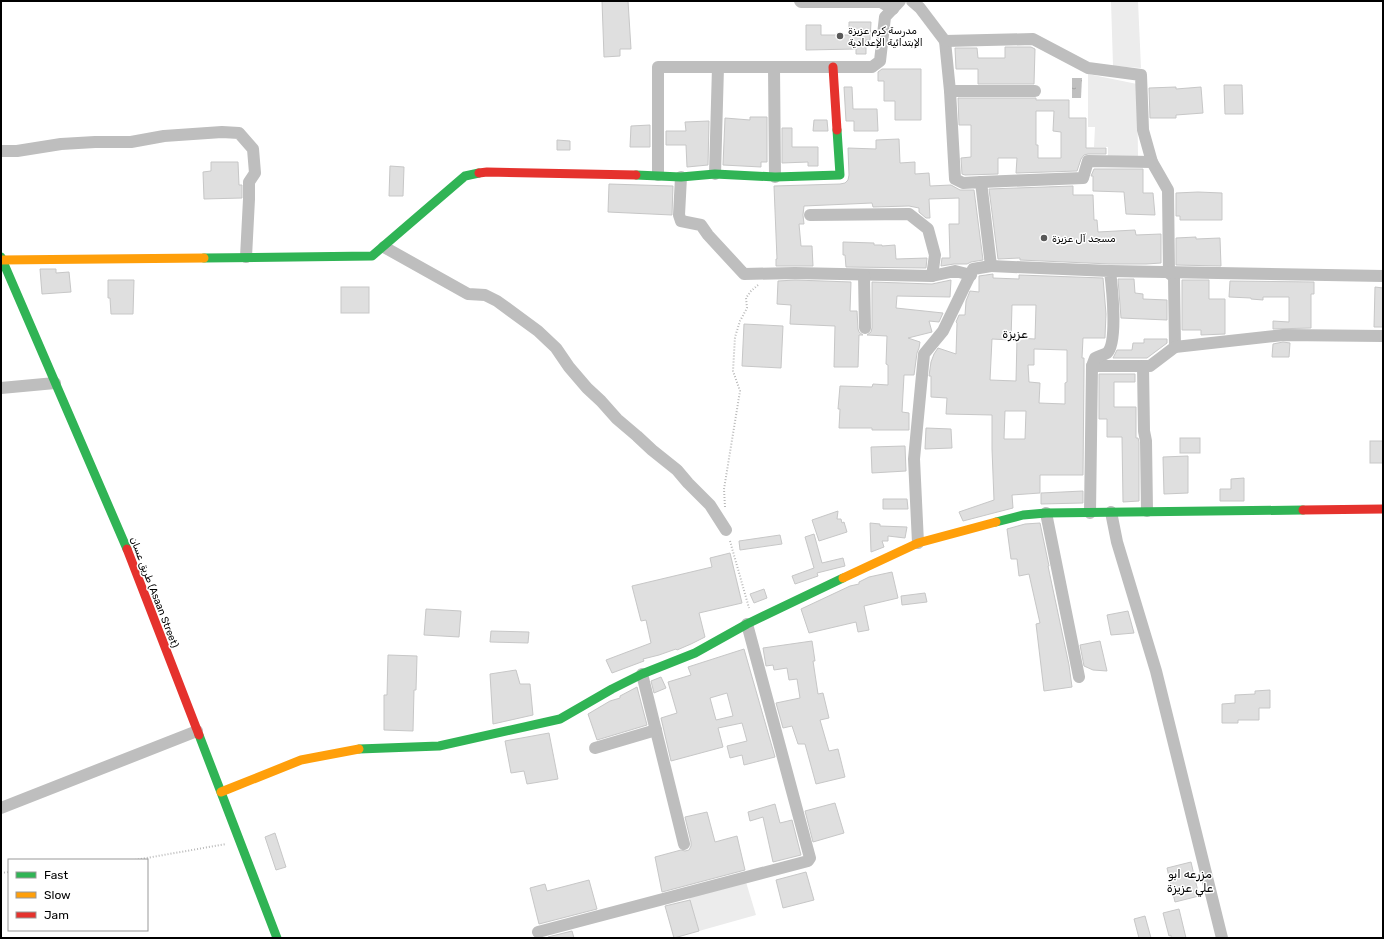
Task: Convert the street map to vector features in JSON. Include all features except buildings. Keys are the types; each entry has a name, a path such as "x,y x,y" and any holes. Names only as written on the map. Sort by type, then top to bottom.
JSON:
{"street":[{"path":"800,1 881,2 897,5"},
{"path":"912,1 920,8 945,40 956,179 963,183 1083,178 1088,161 1152,162"},
{"path":"658,175 658,67 872,67 880,61 885,17 897,5"},
{"path":"945,40 1033,39 1088,68 1141,75 1143,130 1152,162 1168,190 1169,273"},
{"path":"715,174 718,67"},
{"path":"774,67 775,177"},
{"path":"1,259 372,256 466,176 487,172 658,175 681,177 715,174 775,177 840,175 833,67"},
{"path":"950,92 1035,91"},
{"path":"1,151 17,151 61,144 130,142 164,136 222,132 239,134 252,149 255,173 249,182 250,199 246,258"},
{"path":"681,177 679,215 681,221 701,225 708,235 744,274 932,276 955,271 971,275"},
{"path":"981,182 991,266"},
{"path":"810,215 909,214 928,229 935,256 932,276"},
{"path":"384,247 468,294 485,295 497,301 538,331 556,348 569,367 617,420 677,470 710,505 726,530"},
{"name":"طريق عسان (Asaan Street)","path":"1,259 125,544 277,938"},
{"path":"918,543 914,459 924,354 943,331 973,269 991,266 1169,273 1383,276"},
{"path":"1090,513 1092,366 1095,358 1107,352 1112,344 1114,300 1110,271"},
{"path":"1169,273 1174,277 1175,346"},
{"path":"864,275 865,328"},
{"path":"1092,366 1150,366 1175,346 1283,336 1383,336"},
{"path":"1143,366 1144,431 1146,441 1148,511"},
{"path":"1,388 55,382"},
{"path":"220,792 301,760 365,748 439,746 560,719 612,688 642,674 695,653 750,622 918,543 1023,515 1046,513 1148,511 1383,509"},
{"path":"1111,512 1117,542 1156,671 1222,938"},
{"path":"1046,513 1079,678"},
{"path":"538,932 808,862 810,858 750,622"},
{"path":"642,674 684,844"},
{"path":"595,748 656,730"},
{"path":"1,808 197,731"}],"path":[{"path":"725,510 724,489 740,391 733,371 735,337 740,321 747,308 746,298 751,291 771,274"},
{"path":"726,530 750,622"},
{"path":"141,859 240,842"}],"shaded area":[{"path":"1111,1 1138,1 1141,68 1113,66"},
{"path":"1088,74 1137,84 1138,156 1108,156 1108,147 1094,147 1095,127 1088,127"},
{"path":"746,882 756,915 699,931 689,897"}],"water":[{"path":"1072,78 1082,78 1081,98 1072,98"}],"traffic: fast":[{"path":"636,175 681,177 715,174 775,177 840,175 837,130"},
{"path":"204,258 372,256 465,176 479,173"},
{"path":"1,257 127,549"},
{"path":"996,522 1023,515 1046,513 1303,510"},
{"path":"359,749 439,746 560,719 612,689 642,674 695,653 747,624 843,578"},
{"path":"199,735 277,938"}],"traffic: slow":[{"path":"1,260 204,258"},
{"path":"843,578 918,543 996,522"},
{"path":"221,792 301,760 359,749"}],"traffic: jam":[{"path":"833,67 837,130"},
{"path":"479,173 636,175"},
{"path":"1303,510 1383,509"},
{"path":"127,549 199,735"}],"place":[{"name":"مدرسة كرم عزيزة الإبتدائية الإعدادية","path":"840,36"},
{"name":"مسجد آل عزيزة","path":"1044,238"}],"district":[{"name":"عزيزة","path":"1015,334"},
{"name":"مزرعه ابو علي عزيزة","path":"1190,881"}]}
